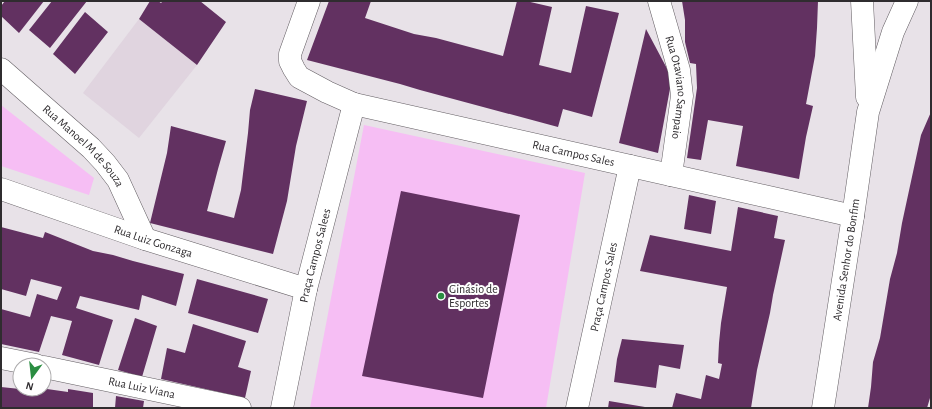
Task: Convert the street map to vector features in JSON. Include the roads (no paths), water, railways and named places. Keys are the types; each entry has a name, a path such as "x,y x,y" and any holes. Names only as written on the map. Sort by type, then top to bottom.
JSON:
{"street":[{"name":"Rua Campos Sales","path":"309,1 290,54 290,61 299,77 354,104 853,216"},
{"name":"Rua Otaviano Sampaio","path":"659,1 679,70 682,96 671,176"},
{"name":"Avenida Senhor do Bonfim","path":"862,1 868,112"},
{"name":"Avenida Senhor do Bonfim","path":"823,408 868,112 893,32 907,1"},
{"name":"Rua Manoel M de Souza","path":"1,69 91,148 105,163 118,180 145,239"},
{"name":"Praça Campos Salees","path":"282,408 306,289 354,104"},
{"name":"Praça Campos Sales","path":"577,408 630,166"},
{"name":"Rua Luiz Gonzaga","path":"1,189 145,239 306,289"},
{"path":"1,358 12,360"},
{"name":"Rua Luiz Viana","path":"52,369 240,408"}],"place":[{"name":"Ginásio de Esportes","path":"441,296"}]}
